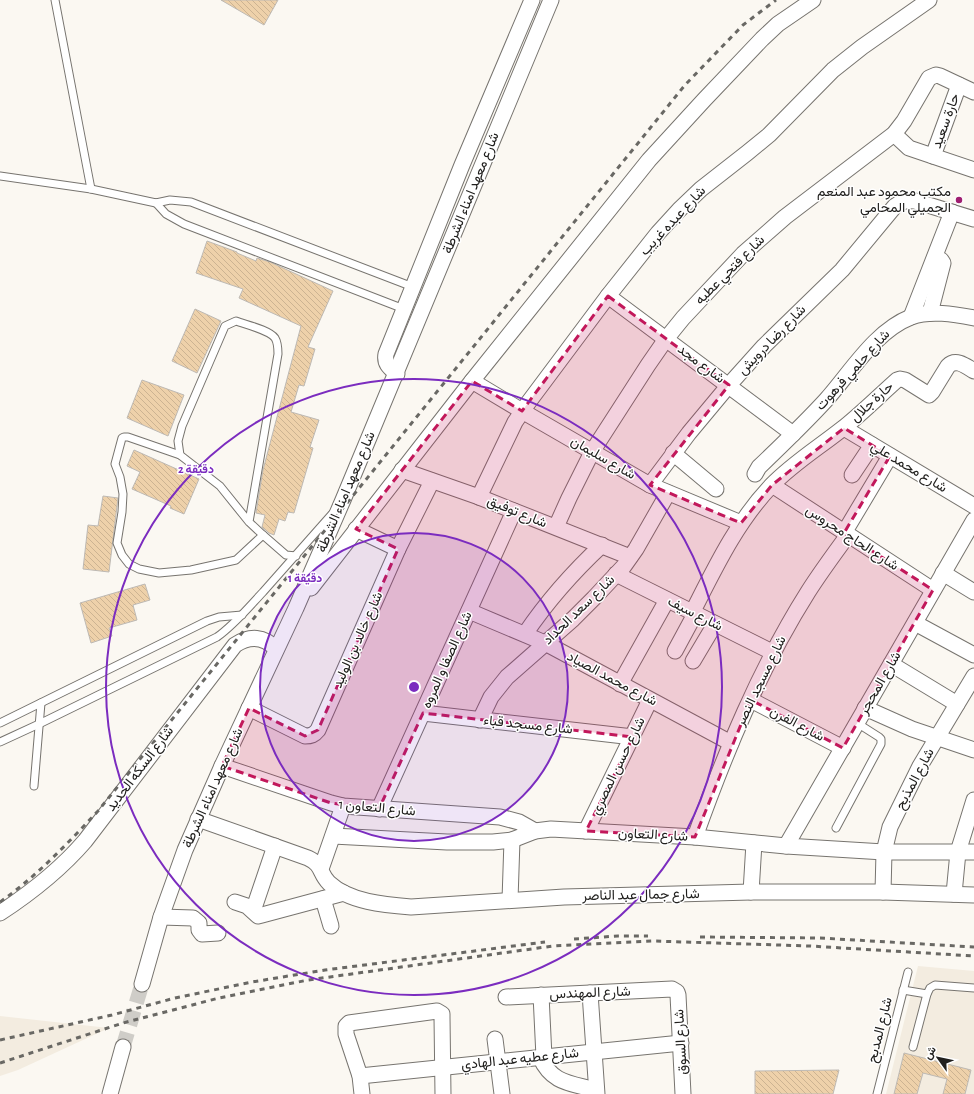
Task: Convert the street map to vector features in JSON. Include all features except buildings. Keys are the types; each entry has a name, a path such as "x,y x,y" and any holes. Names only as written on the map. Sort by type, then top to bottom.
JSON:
{"street":[{"path":"397,374 385,360 462,165 532,0"},
{"name":"شارع معهد امناء الشرطة","path":"142,984 172,883 198,819 296,608 343,500 397,374 551,0"},
{"path":"296,608 472,381 654,155 762,39 778,24 813,0"},
{"name":"شارع عبده غريب","path":"479,497 522,411 608,296 658,233 701,189 769,135 833,70 862,47 929,0"},
{"path":"512,49 527,57"},
{"name":"شارع فتحي عطيه","path":"556,527 568,498 592,452 628,394 666,339 703,296 748,250 786,217 894,134 904,121 929,78 936,75 940,76 974,92"},
{"name":"حارة سعيد","path":"933,156 959,85"},
{"path":"894,134 909,148 974,170"},
{"name":"شارع رضا درويش","path":"650,485 674,453 729,386 764,346 842,270 886,214 901,202 908,200 952,212"},
{"path":"911,317 952,212 974,219"},
{"path":"930,313 943,264 942,261 935,257"},
{"name":"شارع مجد","path":"608,296 793,434"},
{"name":"شارع حلمي فرهوت","path":"755,474 759,466 827,400 874,343 891,327 911,317 930,313 954,314 974,318"},
{"name":"حارة جلال","path":"844,428 898,379 905,380 929,395 948,366 952,363 958,362 974,371"},
{"name":"شارع سليمان","path":"472,381 650,485 741,523"},
{"path":"675,651 721,555 741,523 772,485 795,465 844,428"},
{"name":"شارع محمد علي","path":"844,428 974,506"},
{"path":"852,475 872,444"},
{"path":"674,453 716,489"},
{"name":"شارع مسجد النصر","path":"694,837 731,743 774,653 808,592 846,534 890,456"},
{"name":"شارع توفيق","path":"402,470 479,497 630,557"},
{"name":"شارع خالد بن الوليد","path":"249,708 305,736 315,734 398,549 432,481"},
{"name":"شارع الحاج محروس","path":"772,485 933,590"},
{"name":"شارع سعد الحداد","path":"480,720 498,687 507,677 594,598 616,574 630,557 668,493"},
{"name":"شارع الصفا و المروه","path":"380,809 514,511"},
{"name":"شارع المحجر","path":"786,846 973,522"},
{"path":"356,529 398,549"},
{"path":"525,634 541,610 560,587 580,565 602,546"},
{"path":"943,573 974,592"},
{"name":"شارع سيف","path":"616,574 774,653"},
{"path":"620,684 667,600"},
{"name":"شارع محمد الصياد","path":"469,611 545,643 731,743"},
{"path":"915,623 974,655"},
{"path":"694,661 715,624"},
{"name":"شارع السكه الحديد","path":"0,913 41,885 73,855 235,645 242,640 257,638 271,644 276,649"},
{"path":"891,664 958,704"},
{"name":"شارع المذبح","path":"883,892 884,852 890,827 905,796 937,738 974,676"},
{"name":"شارع حسن المصري","path":"586,831 650,700"},
{"name":"شارع الفرن","path":"751,700 843,748"},
{"path":"865,708 888,719 937,738 974,750"},
{"name":"شارع مسجد قباء","path":"423,714 633,737"},
{"name":"شارع التعاون 1","path":"222,766 343,806 500,816 519,822 535,831"},
{"path":"954,894 958,852 974,800"},
{"path":"321,869 343,806"},
{"name":"شارع جمال عبد الناصر","path":"198,819 314,860 318,864 328,882 344,893 377,903 411,907 564,897 751,892 883,892 974,895"},
{"name":"شارع التعاون","path":"333,836 447,842 492,842 512,840 535,831 551,829 694,837 786,846 884,852 974,852"},
{"path":"510,900 512,840"},
{"path":"751,892 754,843"},
{"path":"253,911 275,846"},
{"path":"235,902 247,906 258,916 344,893"},
{"path":"323,899 331,926"},
{"path":"161,917 193,918 198,923 199,930 202,934 218,933"},
{"name":"شارع المهندس","path":"506,997 675,990"},
{"name":"شارع السوق","path":"675,990 678,995 683,1094"},
{"path":"541,995 542,1057 545,1067 551,1074 560,1080 596,1092 590,993"},
{"path":"362,1094 360,1076 345,1029 346,1026 349,1023 437,1011 442,1014 443,1094"},
{"path":"495,1039 502,1094"},
{"name":"شارع عطيه عبد الهادي","path":"360,1076 681,1043"},
{"path":"110,1094 123,1047"}],"lane":[{"path":"55,0 91,189"},
{"path":"0,176 91,189 156,203 170,200 191,202 413,288"},
{"path":"156,203 166,214 184,224 404,309"},
{"path":"180,455 178,441 182,426 225,326 236,321 271,334 278,346 278,354 249,522"},
{"path":"263,536 236,560 191,570 159,573 139,570 129,564 122,555 117,544 123,494 120,477 115,464 122,438 128,437 180,455 220,486 249,522 263,536 286,555 296,556"},
{"path":"0,742 217,638 242,615 296,556 343,500"},
{"path":"0,723 207,621 219,617 242,615"},
{"path":"34,786 41,703"},
{"path":"836,828 881,744 881,739 879,737 857,723"},
{"name":"شارع المدبح","path":"877,1094 908,972"},
{"path":"913,1047 927,994 930,988 935,985 974,988"},
{"path":"903,990 927,994"}],"highlighted area":[{"path":"608,296 729,385 650,485 741,523 772,485 844,428 890,456 844,533 933,590 843,748 751,700 695,837 586,831 633,737 423,713 379,809 331,803 222,766 249,708 305,736 318,730 398,549 356,529 472,381 522,411"}],"shaded area":[{"path":"918,966 974,971 974,1094 886,1094"},
{"path":"0,1016 109,1028 18,1070 0,1076"}],"tunnel":[{"path":"123,1047 142,984"}],"railway":[{"path":"0,902 27,881 64,847 98,811 685,85 743,25 776,0"},
{"path":"574,939 618,936 648,936"},
{"path":"700,937 820,938 974,947"},
{"path":"0,1063 123,1023 219,998 308,980 553,946 653,941 810,946 974,956"},
{"path":"0,1040 112,1015 175,998 252,982 325,970 545,942"}],"place":[{"name":"مكتب محمود عبد المنعم الجميلي المحامي","path":"959,200"}]}
